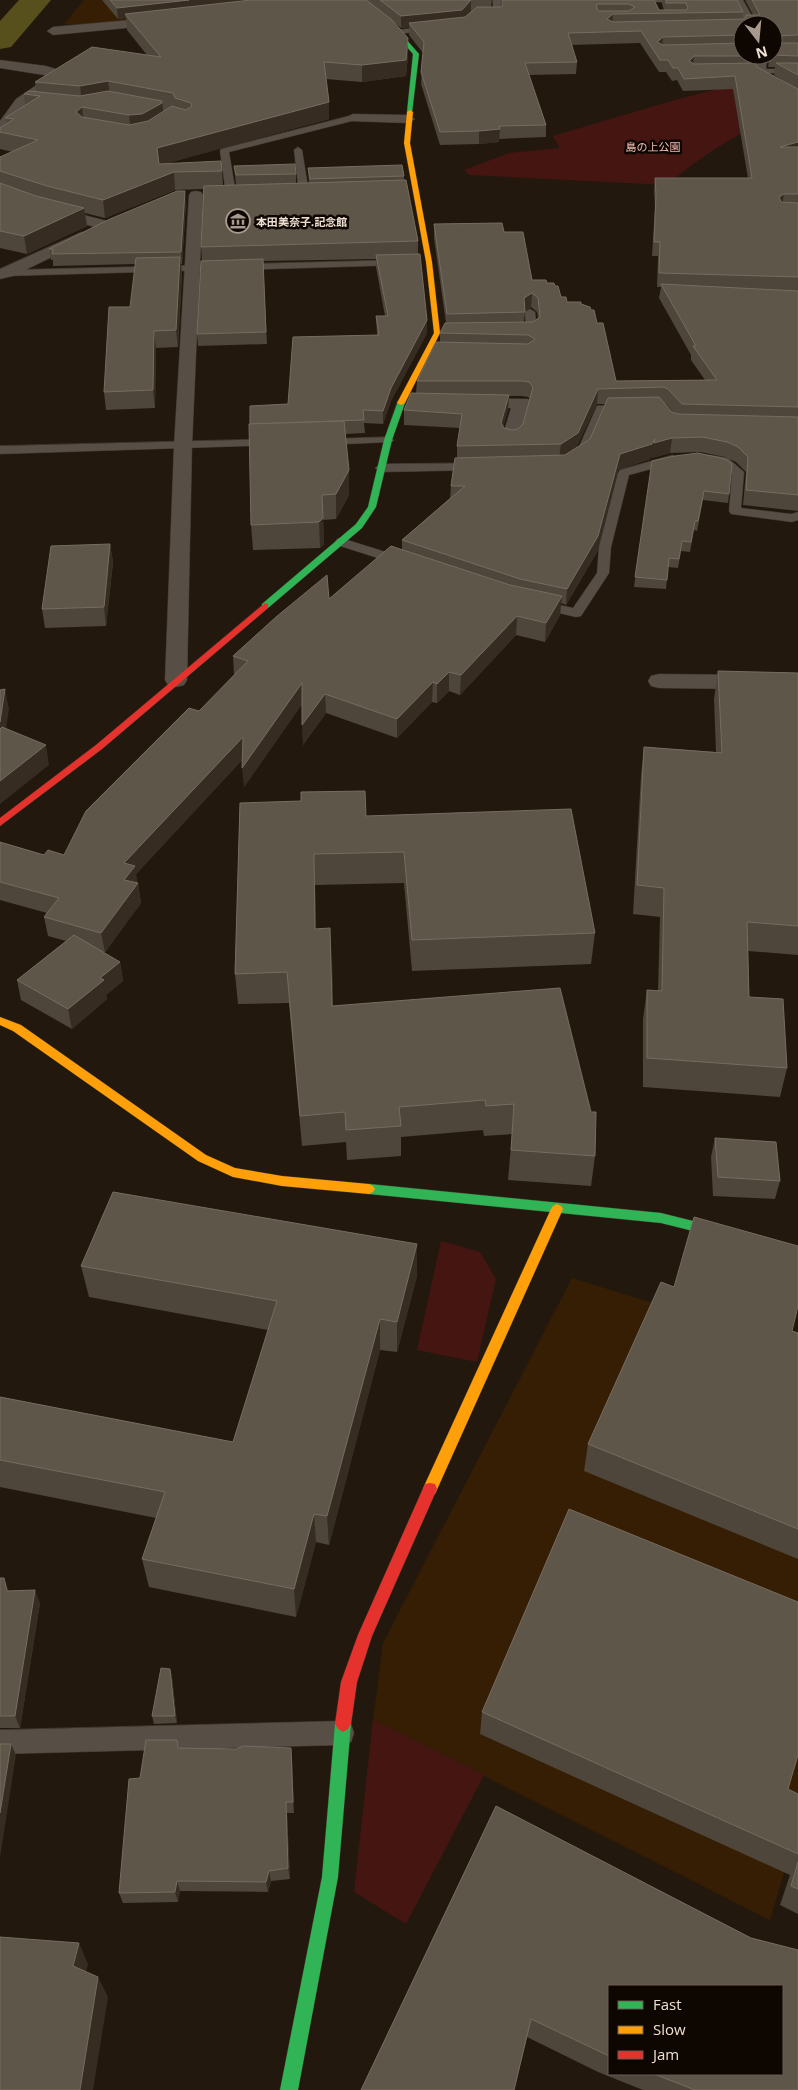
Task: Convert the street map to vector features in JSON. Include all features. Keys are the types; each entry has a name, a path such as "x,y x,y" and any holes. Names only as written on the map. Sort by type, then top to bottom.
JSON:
{"street":[{"path":"0,823 98,747 341,542 359,526 372,507 388,440 402,402 434,352 442,333 419,262 417,190 407,143 416,54 397,32 355,0"},
{"path":"737,0 742,15"},
{"path":"53,31 172,20"},
{"path":"0,64 46,70 56,73 57,77 21,102 0,130"},
{"path":"761,65 761,75 798,96"},
{"path":"353,118 408,119"},
{"path":"398,190 417,190"},
{"path":"286,193 323,192"},
{"path":"0,193 44,209 106,225"},
{"path":"176,680 183,446 192,268 189,195 250,194"},
{"path":"2,275 124,218"},
{"path":"402,402 420,402"},
{"path":"458,402 522,403 511,438"},
{"path":"659,681 747,682 798,686"},
{"path":"0,1021 17,1028 202,1158 233,1172 292,1182 661,1218 798,1253"},
{"path":"289,2090 330,1877 342,1732 349,1682 365,1635 557,1209"}],"lane":[{"path":"474,15 497,14 497,0"},
{"path":"658,9 653,0 696,0"},
{"path":"397,32 446,27"},
{"path":"732,71 798,71"},
{"path":"21,102 38,104"},
{"path":"232,194 224,151 353,118"},
{"path":"298,150 304,193"},
{"path":"2,275 419,262"},
{"path":"504,332 532,331 530,312"},
{"path":"563,465 583,451 601,408 641,407"},
{"path":"310,442 388,440"},
{"path":"0,450 280,443"},
{"path":"524,601 576,613 603,573 606,547 624,473 670,459 695,458 724,461 738,472 735,511 792,518 798,516"},
{"path":"381,468 486,467"},
{"path":"341,542 415,566"},
{"path":"0,1742 274,1736 342,1732"}],"shaded area":[{"path":"84,0 329,0 89,26 64,24"},
{"path":"572,1278 798,1348 798,1827 770,1920 373,1720 383,1643"}],"green space":[{"name":"島の上公園","path":"757,78 798,103 714,150 668,185 470,175 464,170 509,153 560,148 553,136"},
{"path":"441,1241 480,1252 496,1279 477,1362 417,1350"},
{"path":"373,1720 484,1775 406,1924 354,1892"}],"building":[{"path":"110,0 189,0 117,8"},
{"path":"251,0 366,0 391,19 408,38 406,60 362,65 324,62 329,102 157,148 159,164 221,161 222,171 174,172 103,200 47,186 0,171 0,157 38,140 0,132 0,128 14,119 5,118 40,96 24,94 29,91 80,96 108,91 162,101 162,103 142,114 129,115 82,107 76,112 82,117 129,125 148,121 172,106 186,110 192,106 191,103 175,98 173,93 108,81 80,86 35,82 92,47 161,57 125,14"},
{"path":"380,0 471,0 462,10 401,16"},
{"path":"502,0 654,0 659,10 686,10 688,8 686,3 666,3 666,0 737,0 743,12 613,14 607,19 613,22 733,19 733,35 663,37 657,42 663,45 733,43 733,56 694,56 689,61 694,64 756,65 798,89 798,142 780,147 798,147 798,194 784,194 779,197 781,202 798,203 798,277 659,273 660,242 654,242 655,178 752,178 735,76 684,79 678,68 673,68 668,60 660,60 641,31 568,33 577,62 525,63 546,125 499,126 500,129 440,132 421,72 424,42 409,23 465,17 477,7 502,6","holes":["629,4 635,7 629,11 598,11 596,5"]},
{"path":"752,0 798,0 798,35 783,36 783,15 760,15"},
{"path":"783,43 798,43 798,56 783,55"},
{"path":"783,63 798,63 798,75 780,65 783,65"},
{"path":"295,164 296,174 236,175 234,166"},
{"path":"402,165 404,176 310,179 308,168"},
{"path":"406,180 418,241 201,247 204,186"},
{"path":"0,183 36,196 84,208 24,236 0,231"},
{"path":"177,191 185,191 181,252 52,254 53,249 49,249 110,219"},
{"path":"502,223 504,232 523,232 532,280 546,280 547,283 554,283 555,286 558,286 561,297 566,297 567,302 581,302 581,304 594,310 597,323 603,323 616,381 717,380 693,346 696,346 661,284 798,291 798,407 682,404 668,389 663,387 598,389 578,433 561,444 457,446 462,414 404,410 411,393 509,395 501,423 504,428 512,430 518,429 523,424 533,387 529,382 523,381 417,381 436,342 528,344 535,339 528,335 440,333 445,323 533,322 540,317 538,298 532,293 524,298 525,312 447,314 434,224"},
{"path":"420,254 427,320 391,388 383,411 363,410 364,420 250,424 250,406 288,404 293,337 379,335 376,316 388,316 376,255"},
{"path":"180,257 176,330 154,331 153,390 104,392 109,307 130,307 136,258"},
{"path":"263,259 266,332 197,334 201,261"},
{"path":"659,397 672,412 678,414 798,417 798,495 746,490 748,457 738,447 727,442 702,437 672,438 654,443 655,439 652,444 620,454 598,536 567,589 520,579 402,540 465,486 451,486 455,458 565,455 590,439 608,398"},
{"path":"344,421 349,470 336,494 322,495 323,518 319,522 251,525 249,424"},
{"path":"698,453 725,459 732,464 729,494 704,491 698,521 695,521 691,542 682,541 679,559 669,558 667,580 635,577 652,461"},
{"path":"110,544 104,607 42,609 51,546"},
{"path":"391,546 510,585 562,596 546,623 517,616 461,675 449,672 437,684 433,682 397,719 325,694 302,725 302,683 242,768 243,737 124,863 135,866 124,880 138,883 101,933 44,917 59,898 0,882 0,842 44,855 48,850 64,855 86,811 189,708 199,711 248,661 233,656 327,575 329,599"},
{"path":"718,671 798,673 798,926 747,922 749,997 783,999 787,1068 647,1058 647,990 662,991 664,888 637,885 644,747 722,753"},
{"path":"5,689 0,722 0,690"},
{"path":"2,727 46,745 0,781 0,729"},
{"path":"365,791 366,816 571,809 595,933 412,940 404,852 314,854 315,929 330,928 332,1006 560,988 591,1112 596,1112 595,1156 511,1150 514,1104 486,1106 485,1100 399,1107 401,1126 346,1130 345,1112 300,1116 287,972 235,974 240,803 301,801 301,792"},
{"path":"74,935 120,962 100,978 104,980 68,1009 17,980"},
{"path":"715,1138 776,1142 780,1181 718,1177"},
{"path":"113,1192 417,1244 397,1322 380,1319 327,1516 314,1514 294,1589 142,1559 165,1492 0,1460 0,1397 233,1442 277,1301 81,1266"},
{"path":"694,1217 798,1246 798,1306 792,1331 798,1333 798,1529 588,1444 661,1282 674,1287"},
{"path":"569,1509 798,1602 798,1755 788,1789 798,1794 798,1854 482,1712"},
{"path":"0,1578 4,1578 7,1591 35,1590 15,1716 0,1716"},
{"path":"161,1668 170,1669 175,1716 152,1716"},
{"path":"146,1740 177,1740 178,1748 236,1749 243,1746 291,1748 293,1802 286,1802 288,1868 269,1871 266,1882 177,1881 175,1892 119,1893 129,1779 140,1778"},
{"path":"0,1744 11,1744 0,1813"},
{"path":"496,1806 751,1938 798,1950 798,2090 695,2090 657,2075 783,2075 783,1985 608,1985 608,2056 531,2019 514,2090 361,2090"},
{"path":"798,1862 798,1889 791,1886"},
{"path":"0,1937 79,1943 73,1966 98,1977 80,2090 0,2090"}],"waterway":[{"path":"0,40 36,0"}],"traffic: fast":[{"path":"355,0 396,31 416,54 410,112"},
{"path":"265,606 359,526 372,507 388,440 401,403"},
{"path":"369,1189 661,1218 717,1232"},
{"path":"289,2090 330,1877 343,1724"}],"traffic: slow":[{"path":"401,403 437,333 429,262 407,143 410,112"},
{"path":"0,1021 17,1028 202,1158 233,1172 282,1181 369,1189"},
{"path":"430,1489 557,1209"}],"traffic: jam":[{"path":"0,823 99,747 265,606"},
{"path":"717,1232 798,1253"},
{"path":"343,1724 349,1682 365,1635 430,1489"}],"place":[{"name":"本田美奈子.記念館","path":"238,221"}]}
